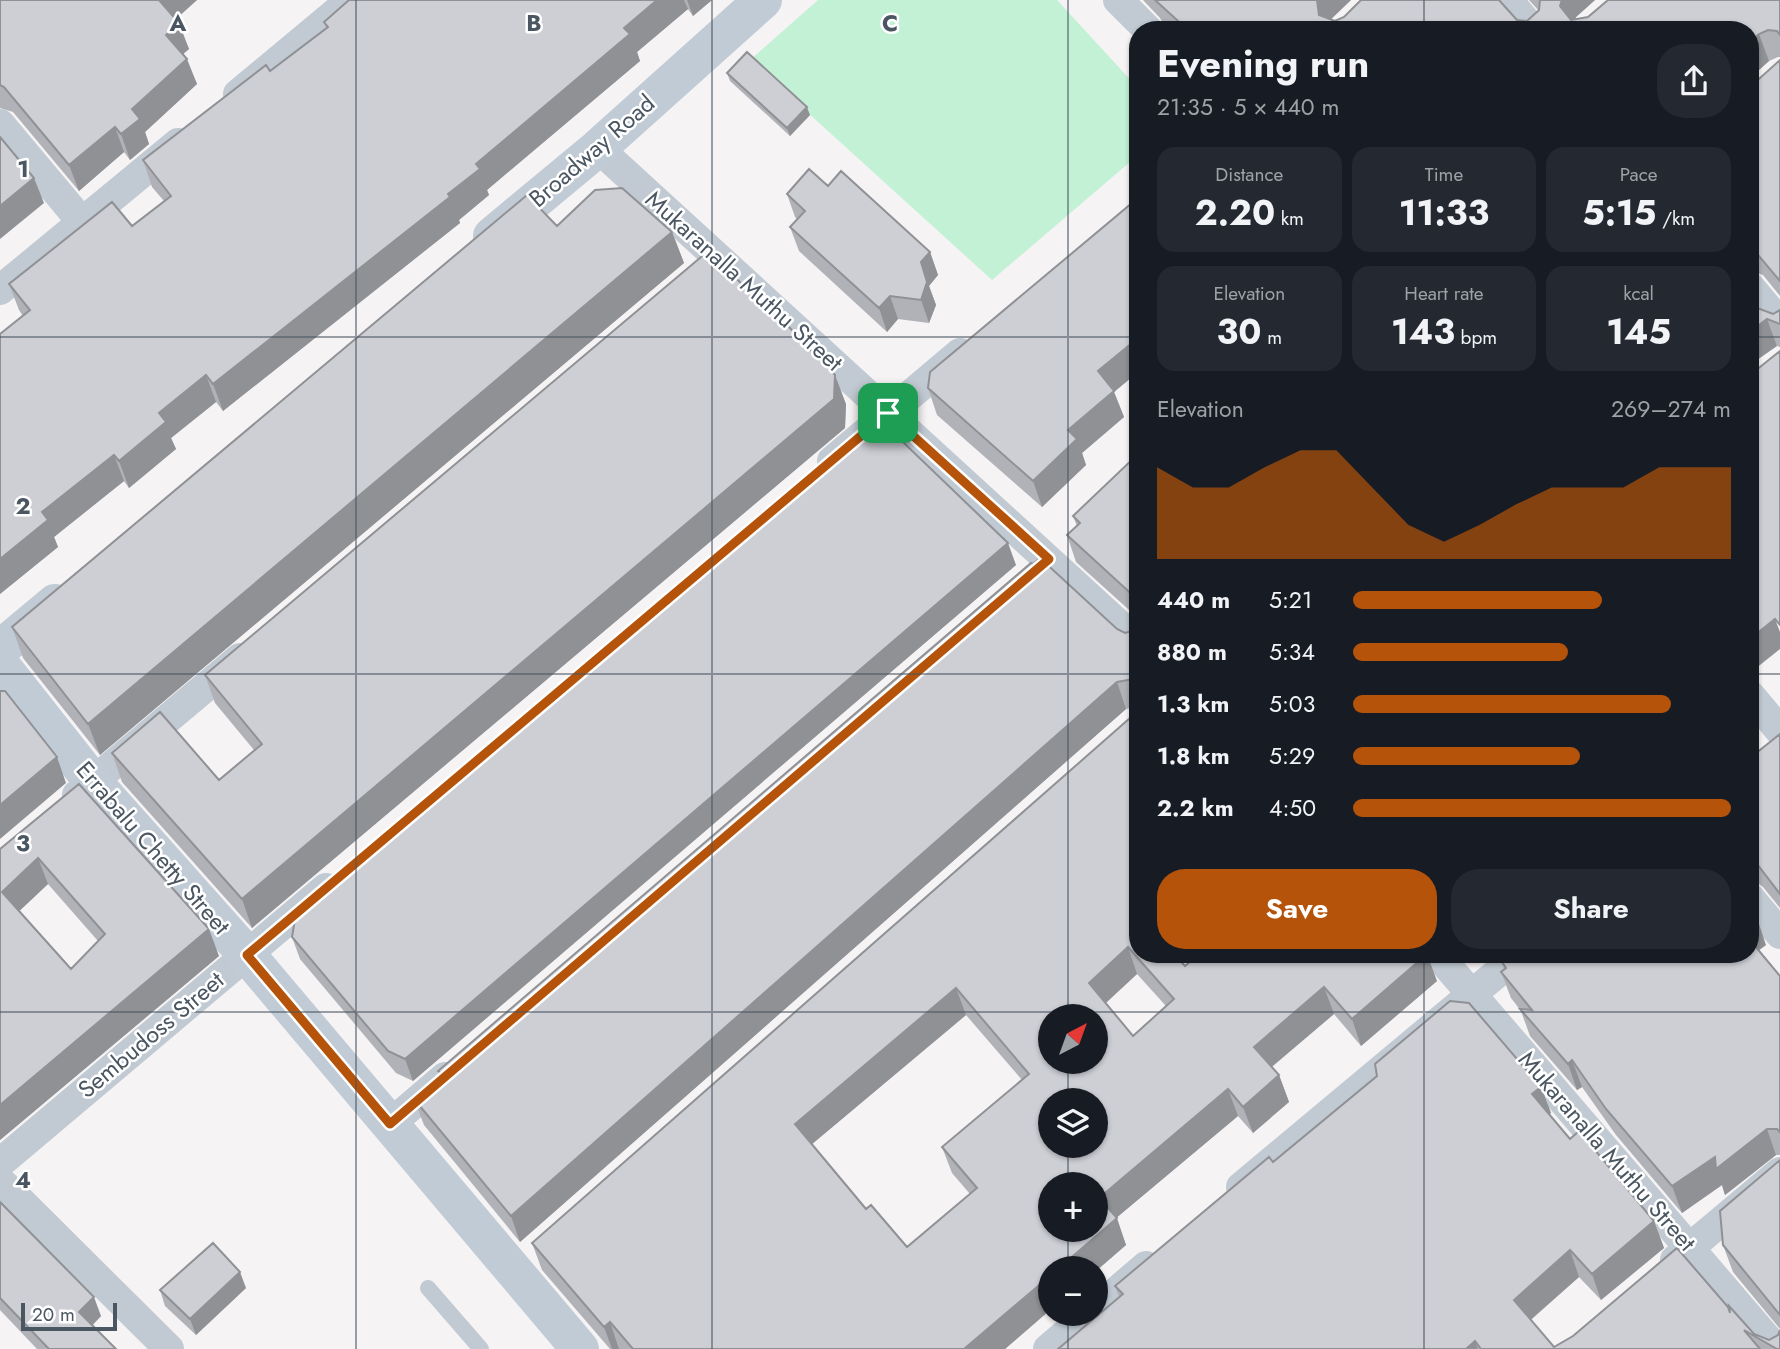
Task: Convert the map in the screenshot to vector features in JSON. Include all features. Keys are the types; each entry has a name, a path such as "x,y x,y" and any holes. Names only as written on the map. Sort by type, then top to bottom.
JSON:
{"street":[{"path":"0,290 351,0"},
{"name":"Broadway Road","path":"470,255 598,148 763,0"},
{"path":"1118,0 1139,21"},
{"path":"1508,0 1526,21"},
{"path":"0,124 82,222"},
{"name":"Mukaranalla Muthu Street","path":"598,148 708,266 888,413 1038,568 1129,635"},
{"path":"1759,298 1780,323"},
{"path":"810,479 982,334"},
{"path":"0,649 85,577"},
{"path":"52,817 263,639"},
{"name":"Errabalu Chetty Street","path":"0,664 93,782 247,955 390,1124 525,1261 580,1349"},
{"path":"1759,706 1780,731"},
{"name":"Sembudoss Street","path":"0,1163 343,874"},
{"path":"1759,909 1780,934"},
{"name":"Mukaranalla Muthu Street","path":"1445,963 1776,1349"},
{"path":"1221,1204 1509,963"},
{"path":"390,1124 465,1060"},
{"path":"1650,1281 1780,1172"},
{"path":"0,1181 169,1349"},
{"path":"1108,1299 1169,1248"},
{"path":"1048,1349 1075,1326"}],"lane":[{"path":"428,1289 481,1349"}],"green space":[{"path":"818,0 1057,0 1129,78 1129,163 992,280 750,60"}],"building":[{"path":"0,0 159,0 179,23 166,35 187,59 132,109 140,119 121,134 115,127 69,165 0,85"},
{"path":"349,0 657,0 624,28 630,34 476,164 480,169 448,194 450,197 213,384 206,375 159,413 166,422 119,461 114,455 42,512 48,520 0,559 0,334 30,310 9,284 112,202 132,226 171,196 143,160 266,65 270,71 328,27 324,22"},
{"path":"1155,0 1317,0 1319,15 1335,21 1178,21"},
{"path":"1361,0 1499,0 1517,20 1527,21 1335,21 1344,17"},
{"path":"1540,0 1562,0 1560,6 1571,20 1588,17 1608,0 1780,0 1780,35 1777,31 1768,30 1759,34 1759,21 1527,21 1539,10"},
{"path":"747,52 807,107 787,128 727,73"},
{"path":"1780,60 1780,281 1759,256 1759,79"},
{"path":"0,137 34,178 0,206"},
{"path":"809,169 828,186 841,171 930,252 921,262 927,282 921,300 890,296 879,308 790,227 805,211 787,194"},
{"path":"622,188 672,232 88,724 12,627 527,195 557,226 595,190"},
{"path":"1129,206 1129,345 1098,371 1114,391 1068,430 1077,439 1033,481 928,388 930,372"},
{"path":"707,252 788,326 835,375 834,399 242,899 112,753 160,712 219,780 262,744 205,675"},
{"path":"1759,309 1773,314 1780,310 1780,324 1767,319 1759,325"},
{"path":"1780,351 1780,625 1775,619 1759,632 1759,368"},
{"path":"880,420 1008,543 405,1059 388,1051 292,937 297,907 835,453 835,458"},
{"path":"1129,463 1129,592 1067,535 1080,523 1073,516"},
{"path":"1040,558 1117,629 1129,632 1129,680 1117,682 511,1216 414,1099 443,1074 438,1071"},
{"path":"0,691 5,691 57,757 0,805"},
{"path":"1129,719 1129,948 1089,983 1106,1004 1038,1004 1038,1074 1108,1074 1108,1006 1133,1036 1174,999 1142,963 1182,963 1185,966 1188,963 1417,963 1352,1019 1324,987 1254,1047 1279,1075 1243,1107 1228,1089 1108,1190 1108,1172 1038,1172 1038,1242 1089,1242 1073,1256 1038,1256 1038,1286 964,1349 633,1349 610,1322 604,1327 532,1243","holes":["956,988 1029,1074 942,1147 977,1188 907,1247 871,1205 866,1209 795,1124"]},
{"path":"1780,734 1780,894 1759,867 1759,751"},
{"path":"79,784 209,929 0,1105 0,849","holes":["38,858 105,934 71,969 2,892"]},
{"path":"1759,951 1780,976 1780,1132 1777,1129 1767,1129 1716,1169 1715,1157 1672,1186 1606,1109 1572,1060 1568,1064 1520,1009 1532,1010 1501,972 1506,968 1503,963 1759,963"},
{"path":"1450,1001 1469,1003 1541,1087 1532,1094 1570,1139 1579,1131 1654,1221 1592,1274 1570,1250 1514,1300 1554,1347 1573,1336 1677,1248 1728,1307 1730,1313 1729,1306 1754,1334 1769,1340 1778,1335 1780,1330 1780,1349 1744,1330 1760,1349 1481,1349 1475,1341 1466,1349 1058,1349 1085,1326 1108,1326 1108,1307 1123,1294 1115,1286 1269,1157 1273,1162 1377,1076 1375,1064"},
{"path":"1780,1160 1780,1315 1723,1245 1720,1211"},
{"path":"0,1202 94,1297 79,1312 116,1349 49,1349 0,1298"},
{"path":"1108,1208 1117,1218 1108,1226"},
{"path":"213,1243 240,1272 190,1319 160,1290"}],"route":[{"path":"888,413 1049,559 390,1124 247,955 888,413"}]}
